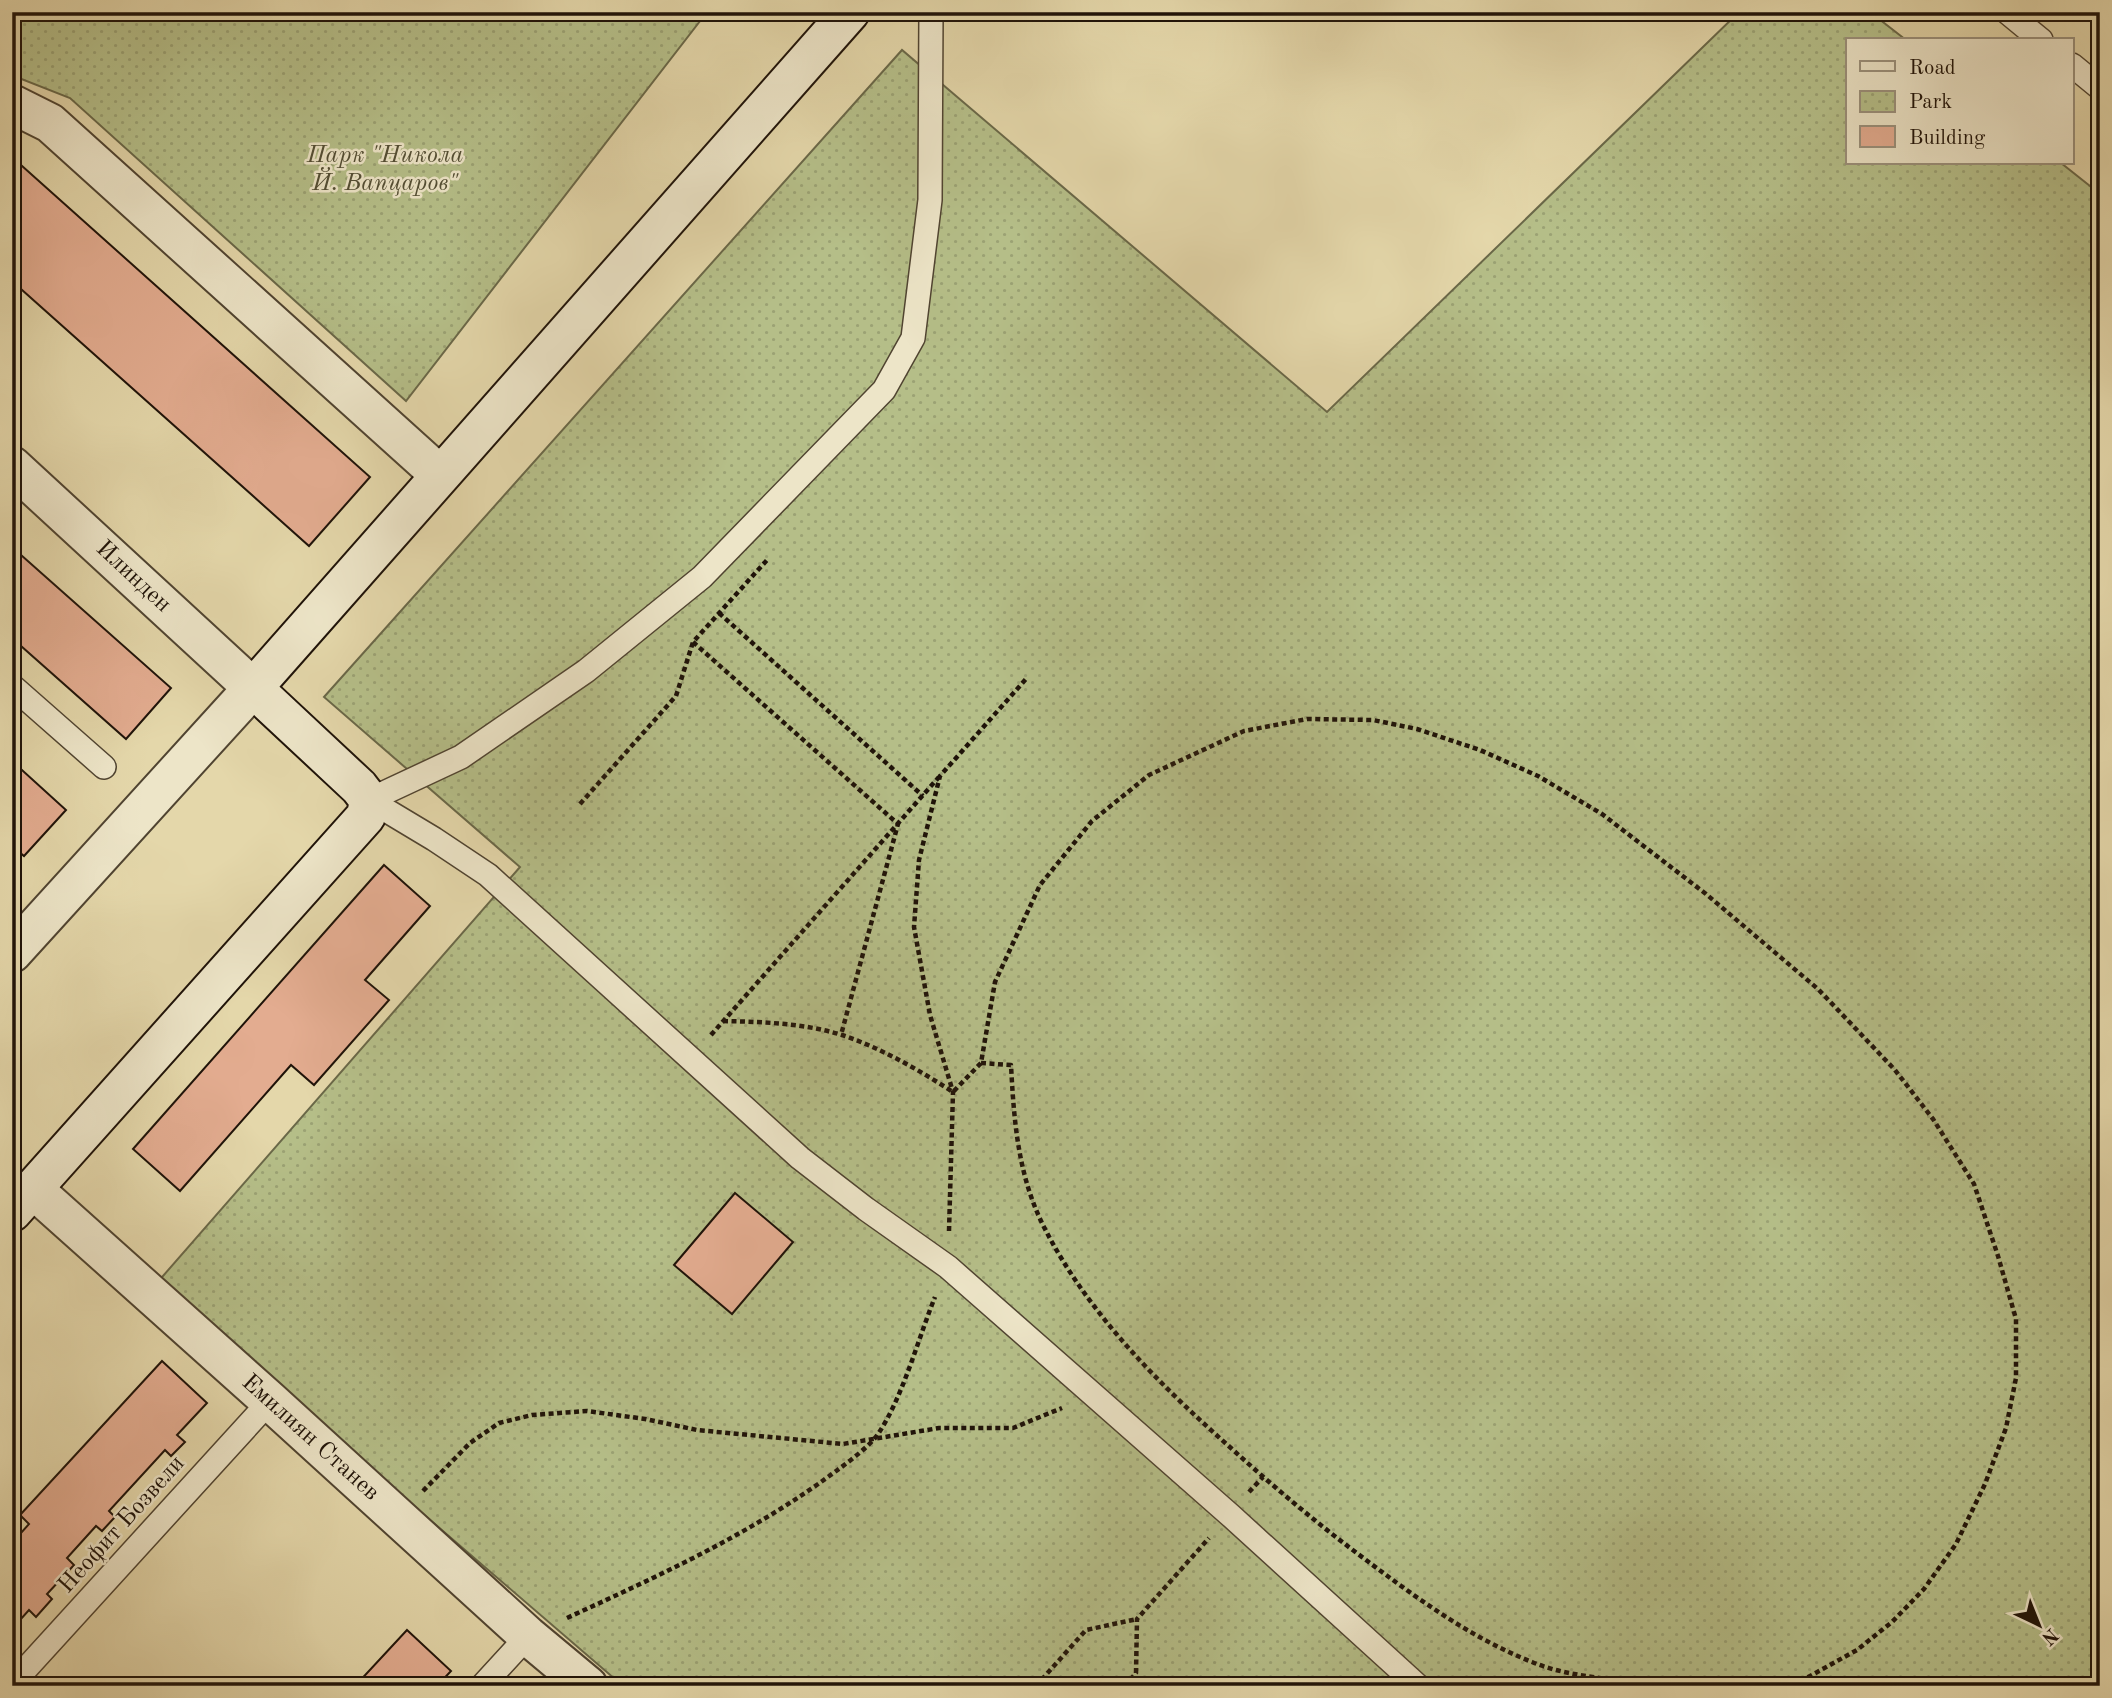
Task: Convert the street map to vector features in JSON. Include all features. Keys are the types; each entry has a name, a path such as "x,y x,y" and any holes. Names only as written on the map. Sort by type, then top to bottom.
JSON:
{"street":[{"path":"12,953 253,688 850,12"},
{"path":"12,104 50,123 440,475"},
{"name":"Илинден","path":"12,466 347,774 369,800"},
{"path":"23,1200 357,828 366,816 369,800"},
{"name":"Емилиян Станев","path":"23,1200 270,1401 528,1636 588,1686"}],"lane":[{"path":"369,800 461,757 586,671 702,577 884,390 913,338 920,282 930,200 931,12"},
{"path":"2007,12 2039,38"},
{"path":"2074,67 2100,88"},
{"path":"12,686 104,766"},
{"path":"369,800 488,875 800,1158 948,1267 1230,1515 1418,1686"},
{"name":"Неофит Бозвели","path":"12,1684 270,1401"},
{"path":"482,1686 528,1636"}],"path":[{"path":"580,804 676,696 693,642 773,552"},
{"path":"719,613 923,796"},
{"path":"693,642 898,824"},
{"path":"723,1021 793,1025 841,1035 919,1070 953,1092 981,1063 995,982 1040,885 1092,821 1149,775 1244,731 1307,719 1373,720 1417,729 1480,750 1538,776 1602,814 1706,894 1818,989 1895,1070 1933,1118 1974,1184 2016,1319 2016,1378 2006,1428 1985,1484 1956,1544 1924,1589 1892,1622 1857,1650 1792,1686"},
{"path":"690,1059 940,776"},
{"path":"841,1035 898,824"},
{"path":"981,1063 1011,1065 1014,1127 1024,1178 1044,1227 1074,1279 1117,1335 1161,1383 1263,1477 1331,1534 1439,1613 1532,1662 1574,1675 1614,1680 1614,1686"},
{"path":"397,1516 470,1443 499,1423 532,1415 587,1411 696,1430 843,1444 939,1428 1013,1428 1060,1408 1090,1391"},
{"path":"1036,1686 1086,1630 1136,1619 1263,1477"},
{"path":"1125,1686 1136,1673 1136,1619"}],"green space":[{"name":"Парк \"Никола Й. Вапцаров\"","path":"12,12 707,12 406,401 70,98 19,78 12,78"},
{"path":"1739,12 1870,12 1903,38 1846,38 1846,164 2062,164 2100,194 2100,1686 623,1686 156,1284 520,867 324,697 902,50 1327,412"}],"building":[{"path":"12,157 370,477 309,546 12,281"},
{"path":"12,547 171,688 126,739 12,638"},
{"path":"12,761 66,810 24,856 12,846"},
{"path":"384,865 430,906 365,980 389,1000 314,1085 291,1065 180,1191 133,1149"},
{"path":"735,1193 793,1242 732,1314 674,1265"},
{"path":"162,1361 207,1403 177,1435 185,1442 171,1456 165,1450 109,1511 115,1517 102,1531 96,1526 67,1558 74,1565 47,1594 52,1599 36,1617 29,1610 12,1629 12,1543 29,1524 20,1515"},
{"path":"407,1630 451,1671 437,1686 355,1686"}]}
